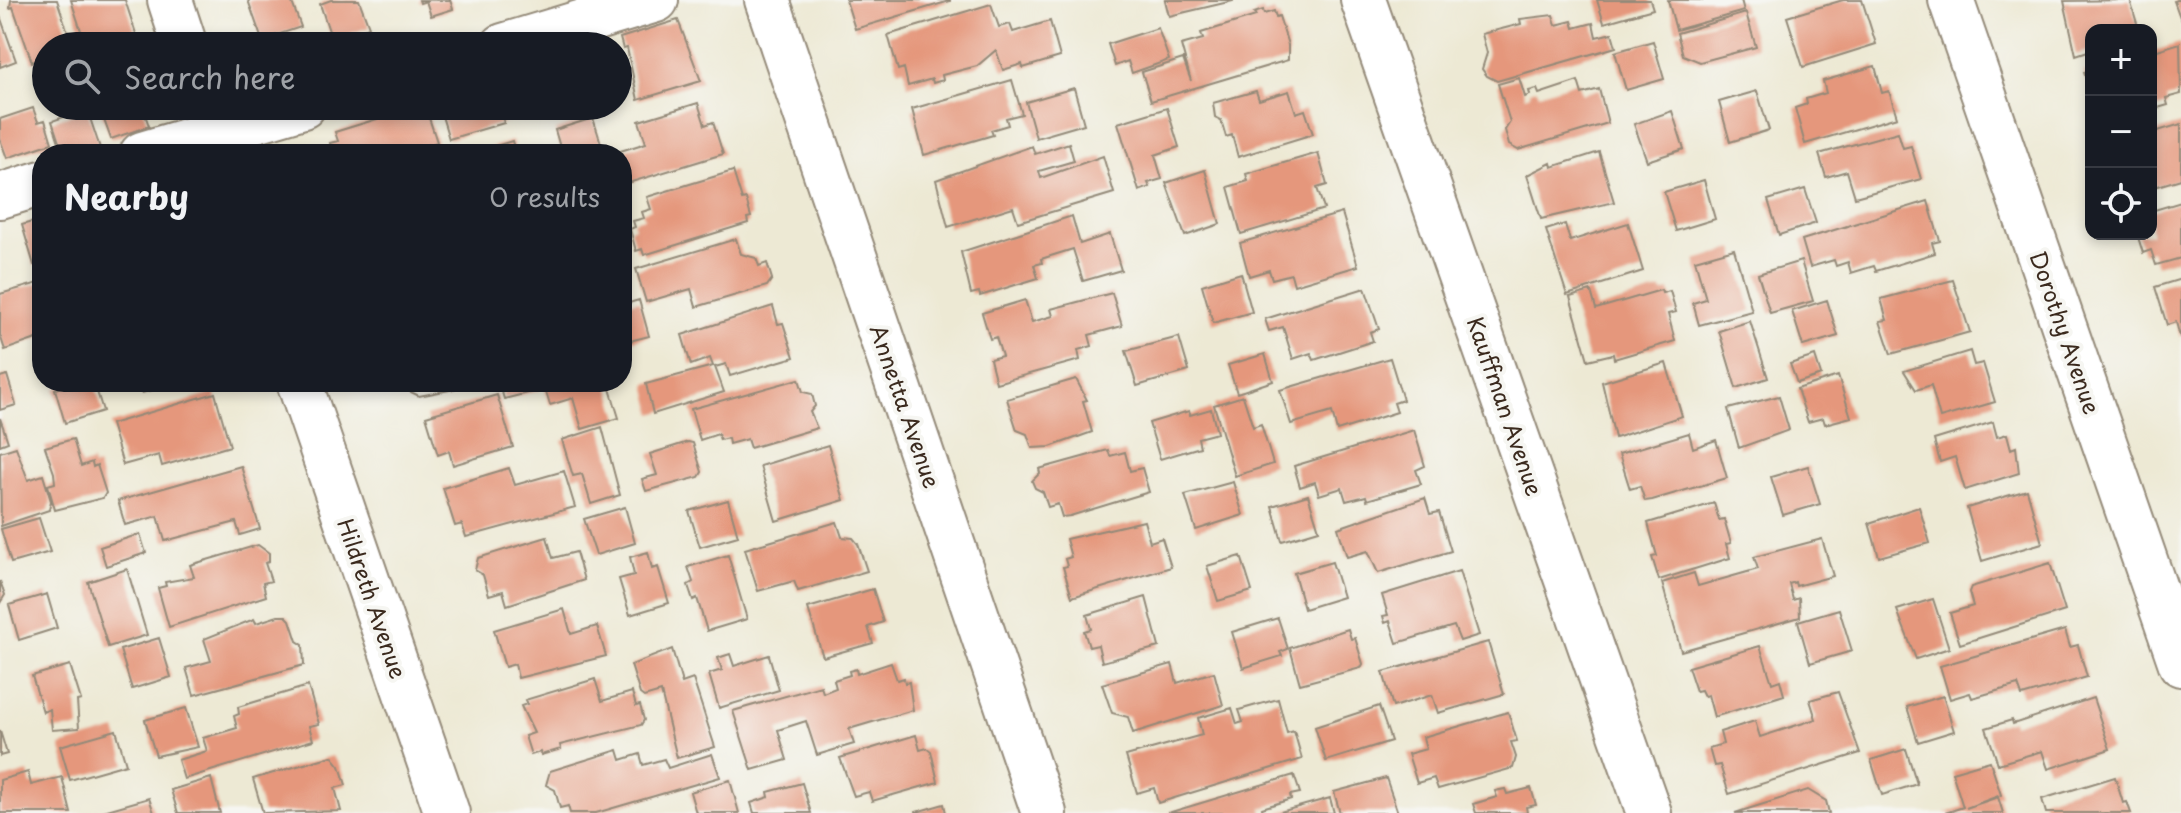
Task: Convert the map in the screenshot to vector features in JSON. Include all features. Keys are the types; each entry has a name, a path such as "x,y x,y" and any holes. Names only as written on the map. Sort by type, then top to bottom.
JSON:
{"street":[{"path":"170,0 180,32"},
{"path":"550,32 656,0"},
{"name":"Annetta Avenue","path":"767,0 1044,813"},
{"name":"Kauffman Avenue","path":"1363,0 1649,813"},
{"name":"Dorothy Avenue","path":"1951,0 2181,664"},
{"path":"172,144 252,120"},
{"path":"0,196 32,186"},
{"name":"Hildreth Avenue","path":"302,392 447,813"}],"building":[{"path":"11,0 57,0 68,32 32,32 32,62 13,7 10,8"},
{"path":"71,0 125,0 135,32 81,32"},
{"path":"248,0 291,0 301,27 286,32 259,32"},
{"path":"331,0 359,0 369,27 355,32 329,32 320,4"},
{"path":"419,0 450,0 453,9 431,16 426,1 420,3"},
{"path":"846,0 950,0 950,1 855,29"},
{"path":"1165,0 1233,0 1233,1 1169,16"},
{"path":"1597,0 1650,0 1653,9 1604,23"},
{"path":"1668,0 1741,0 1744,11 1676,30"},
{"path":"1843,0 1862,0 1876,44 1803,67 1787,17"},
{"path":"2130,0 2137,24 2085,24 2085,52 2076,55 2064,1"},
{"path":"2181,0 2181,20 2174,1"},
{"path":"991,4 999,27 1010,24 1013,32 1050,21 1060,57 1023,68 1022,64 1003,70 996,50 977,66 942,75 943,80 933,83 932,79 908,86 904,68 898,70 888,35"},
{"path":"1263,10 1264,14 1274,11 1276,17 1279,16 1288,45 1288,60 1151,101 1142,72 1183,59 1191,81 1181,45 1203,39 1201,33 1256,16 1254,13"},
{"path":"1746,13 1756,47 1700,62 1683,55 1677,33"},
{"path":"1553,15 1556,25 1572,21 1574,28 1593,23 1596,37 1612,33 1616,47 1497,81 1487,76 1482,69 1487,53 1482,34 1521,24 1520,19"},
{"path":"0,16 16,61 0,67"},
{"path":"678,20 701,81 638,100 632,72 632,34"},
{"path":"1158,28 1169,60 1132,73 1128,61 1115,66 1108,44"},
{"path":"1653,41 1664,79 1626,90 1615,52"},
{"path":"2180,43 2181,94 2166,98 2168,105 2157,108 2157,96 2157,50"},
{"path":"1875,66 1882,93 1889,91 1897,117 1805,144 1795,108 1807,104 1806,99 1826,93 1823,81"},
{"path":"1519,78 1525,97 1530,95 1529,91 1537,89 1539,94 1578,81 1582,94 1599,89 1608,123 1518,150 1509,145 1505,130 1510,122 1498,84"},
{"path":"1012,80 1022,114 1006,118 1008,125 991,130 993,135 924,155 912,109"},
{"path":"1074,88 1084,124 1036,138 1026,102"},
{"path":"1256,91 1259,100 1289,91 1296,113 1305,110 1313,134 1238,157 1232,135 1226,137 1221,120 1215,117 1213,103"},
{"path":"1757,91 1769,130 1730,142 1719,102"},
{"path":"698,103 705,125 713,122 723,154 632,182 632,147 646,143 639,121"},
{"path":"32,108 32,120 45,120 52,143 32,144 32,150 7,158 0,139 0,119"},
{"path":"1167,108 1179,147 1155,155 1162,179 1148,183 1150,187 1139,191 1118,123"},
{"path":"1672,111 1684,149 1647,161 1634,124"},
{"path":"91,120 99,144 60,144 52,121"},
{"path":"104,120 147,120 149,126 111,139"},
{"path":"374,120 430,120 437,142 330,144 338,141 335,132"},
{"path":"443,120 503,120 504,123 449,139"},
{"path":"594,120 601,144 559,144 555,130"},
{"path":"2181,124 2181,179 2157,186 2157,168 2157,131"},
{"path":"1898,132 1903,148 1911,146 1921,179 1855,197 1847,171 1826,177 1819,154"},
{"path":"1069,143 1074,161 1039,171 1041,178 1103,156 1114,193 1018,222 1013,207 948,227 936,180 1032,146 1035,154"},
{"path":"1599,152 1614,202 1541,219 1527,175 1551,163 1552,167"},
{"path":"1318,153 1327,185 1317,188 1324,209 1241,234 1228,187 1248,181 1246,174"},
{"path":"1205,170 1220,224 1185,236 1166,183"},
{"path":"733,171 751,217 747,218 748,223 644,255 642,249 636,251 632,228 635,227 633,221 644,218 642,212 651,209 647,197"},
{"path":"1704,180 1715,219 1676,231 1664,192"},
{"path":"1805,189 1816,223 1779,235 1768,200"},
{"path":"1928,201 1940,241 1932,243 1935,253 1876,271 1874,266 1851,273 1848,262 1836,266 1834,260 1810,267 1802,240"},
{"path":"2181,202 2181,258 2156,265 2151,250 2143,253 2139,240 2157,240 2157,209"},
{"path":"1342,213 1358,266 1294,285 1291,274 1272,279 1269,270 1249,276 1240,243"},
{"path":"1072,216 1080,244 1110,234 1121,270 1083,281 1073,249 1041,259 1042,263 1034,265 1038,278 980,296 979,292 971,294 961,252"},
{"path":"32,222 32,258 22,225"},
{"path":"1628,223 1643,271 1567,295 1546,230 1565,224 1570,241"},
{"path":"736,239 741,254 756,258 759,266 767,263 772,279 767,286 696,307 691,289 646,302 636,269"},
{"path":"1734,249 1752,311 1699,325 1693,303 1706,299 1695,260"},
{"path":"1801,261 1813,301 1770,313 1758,274"},
{"path":"1241,273 1252,312 1213,323 1202,285"},
{"path":"2181,279 2180,337 2176,322 2167,325 2155,287"},
{"path":"1953,280 1970,332 1891,354 1880,321 1887,320 1881,299"},
{"path":"32,285 32,341 5,350 0,335 0,294"},
{"path":"1365,288 1379,329 1370,332 1373,341 1314,360 1311,353 1293,359 1283,327 1269,331 1265,319"},
{"path":"1661,290 1662,293 1670,291 1676,312 1668,314 1675,341 1614,359 1613,354 1588,360 1570,297 1591,291 1596,309"},
{"path":"1112,293 1122,326 1089,335 1092,346 1078,350 1080,360 996,383 990,359 1002,356 996,337 990,339 982,313 1025,300 1032,322 1053,316 1051,309"},
{"path":"639,300 649,336 632,340 632,302"},
{"path":"1827,300 1838,336 1803,346 1792,311"},
{"path":"773,306 778,324 783,323 794,357 730,376 726,364 715,367 724,392 653,414 646,384 713,366 710,358 691,365 682,335"},
{"path":"1750,321 1768,378 1736,388 1719,331"},
{"path":"1179,337 1189,371 1137,386 1126,351"},
{"path":"1970,351 1974,365 1983,363 1995,402 1940,418 1931,385 1916,390 1904,371"},
{"path":"1265,354 1273,381 1237,393 1228,365"},
{"path":"1815,356 1821,375 1797,383 1790,364"},
{"path":"1390,358 1403,400 1394,403 1397,412 1337,431 1332,412 1291,424 1280,390"},
{"path":"1666,363 1682,416 1615,438 1602,382"},
{"path":"7,375 16,405 0,410 0,377"},
{"path":"1838,376 1851,417 1825,424 1823,418 1808,422 1797,389"},
{"path":"799,379 803,392 812,394 815,406 810,412 817,428 750,448 747,439 729,444 728,438 720,440 718,434 700,440 691,409"},
{"path":"1076,379 1087,400 1083,401 1092,432 1050,447 1032,448 1027,434 1017,430 1007,399"},
{"path":"56,392 97,392 103,411 65,423"},
{"path":"411,392 440,392 419,396"},
{"path":"502,392 532,392 504,399"},
{"path":"546,392 611,392 619,418 582,429 573,398 550,405"},
{"path":"215,393 230,446 162,466 159,455 123,465 111,424"},
{"path":"497,395 513,447 453,465 449,451 438,455 426,416"},
{"path":"1243,396 1253,427 1261,424 1273,464 1235,476 1214,405"},
{"path":"1779,396 1789,430 1739,448 1728,409"},
{"path":"1211,409 1217,433 1198,438 1200,447 1160,459 1149,423 1189,411 1190,415"},
{"path":"0,418 8,442 0,445"},
{"path":"1993,422 1997,437 2007,434 2011,449 2016,447 2019,473 1965,490 1955,457 1940,462 1934,440"},
{"path":"602,427 620,495 591,504 582,474 573,476 562,440"},
{"path":"1414,430 1425,466 1416,470 1421,484 1367,500 1366,496 1346,501 1342,488 1319,495 1315,482 1300,487 1294,466"},
{"path":"1689,433 1693,448 1716,440 1727,478 1645,501 1640,486 1630,489 1619,454"},
{"path":"73,439 81,466 92,462 93,467 97,465 106,493 103,498 55,510 48,485 55,483 54,473 45,447"},
{"path":"693,443 702,472 699,477 646,491 642,479 657,475 650,454"},
{"path":"828,445 844,500 776,521 760,466"},
{"path":"16,447 28,480 43,475 51,501 49,510 1,526 0,452"},
{"path":"1108,450 1110,456 1125,452 1130,471 1142,468 1149,492 1070,516 1062,517 1058,504 1048,507 1043,492 1035,488 1032,481 1040,473 1039,469"},
{"path":"241,466 260,529 240,535 236,522 165,541 158,516 125,525 118,501"},
{"path":"1808,466 1820,504 1783,515 1771,477"},
{"path":"509,468 515,485 564,471 575,507 466,537 462,524 455,526 443,488"},
{"path":"1233,482 1243,515 1196,530 1185,495"},
{"path":"2027,490 2042,543 1982,561 1967,508"},
{"path":"1308,495 1319,530 1282,541 1272,506"},
{"path":"1425,498 1430,514 1439,512 1451,551 1378,573 1368,551 1347,557 1338,528"},
{"path":"728,500 738,536 700,547 689,511"},
{"path":"1714,503 1719,520 1724,519 1731,543 1726,544 1730,558 1659,580 1652,557 1657,556 1648,523"},
{"path":"625,507 635,543 596,555 584,519"},
{"path":"1919,507 1930,543 1879,557 1869,523"},
{"path":"39,518 50,552 11,563 1,529"},
{"path":"1144,521 1150,542 1162,538 1171,567 1072,597 1063,567 1067,566 1065,559 1071,557 1066,539"},
{"path":"837,522 842,537 853,538 858,544 867,571 798,591 794,581 758,591 745,549"},
{"path":"140,534 146,553 106,566 100,547"},
{"path":"547,537 553,558 576,552 584,580 507,605 503,591 489,595 483,575 475,570 478,558"},
{"path":"1822,539 1833,576 1796,586 1795,582 1789,584 1793,600 1799,598 1800,617 1681,651 1662,583 1694,573 1698,586 1758,569 1754,557"},
{"path":"258,545 269,553 269,562 265,563 271,581 263,583 266,596 169,627 158,588 166,586 165,582 194,577 190,565"},
{"path":"648,552 652,569 658,567 669,603 630,615 619,579 634,575 630,557"},
{"path":"728,555 747,619 707,631 697,598 693,600 688,585 693,582 688,567"},
{"path":"1241,556 1252,591 1218,601 1207,566"},
{"path":"1332,562 1343,597 1304,609 1294,573"},
{"path":"2050,563 2065,611 1960,644 1950,613 1973,606 1969,592 1971,587"},
{"path":"127,569 147,635 108,647 88,582"},
{"path":"1459,571 1479,635 1460,641 1454,626 1397,643 1390,621 1385,623 1383,616 1388,615 1382,595"},
{"path":"0,581 5,595 0,603"},
{"path":"873,589 883,622 868,627 873,643 823,657 808,608"},
{"path":"47,594 57,628 19,640 9,605"},
{"path":"1146,597 1159,647 1102,662 1098,645 1089,647 1084,631 1091,629 1087,615"},
{"path":"1933,599 1949,648 1916,659 1897,610"},
{"path":"564,609 571,634 597,626 606,656 518,678 515,664 505,667 494,630"},
{"path":"1839,609 1852,651 1810,663 1798,621"},
{"path":"286,616 290,620 297,641 303,645 304,665 194,695 186,668 211,661 204,639 254,619 256,623"},
{"path":"1278,618 1288,649 1280,652 1282,656 1243,668 1232,632"},
{"path":"1348,629 1351,639 1355,638 1363,664 1361,668 1300,684 1290,648"},
{"path":"2065,630 2070,647 2078,645 2087,677 2022,696 2018,685 1972,698 1970,693 1950,699 1940,666"},
{"path":"159,638 171,677 132,689 120,650"},
{"path":"1488,642 1504,694 1438,713 1432,695 1393,707 1383,672"},
{"path":"1760,646 1772,683 1780,680 1784,695 1714,717 1708,695 1704,696 1701,690 1696,691 1688,667"},
{"path":"672,649 682,683 693,679 715,747 677,758 661,692 644,697 640,694 631,665"},
{"path":"730,654 734,666 769,655 779,690 719,708 709,674 722,670 718,658"},
{"path":"891,663 897,680 904,678 905,683 909,682 913,710 849,729 854,744 817,755 806,721 778,730 787,760 752,770 733,711 821,686 823,693 836,688 834,680 850,675 849,671 856,669 857,674"},
{"path":"1172,664 1177,683 1214,672 1223,705 1133,733 1128,717 1112,713 1102,684"},
{"path":"70,665 81,700 77,701 79,728 52,730 50,709 43,712 32,676"},
{"path":"595,679 602,701 632,692 636,706 640,705 644,720 641,725 560,745 561,749 541,755 540,752 531,755 525,736 534,733 521,706 527,704 525,700"},
{"path":"308,686 319,724 309,726 313,740 184,779 178,760 207,751 203,738 237,728 234,716 239,714 238,707"},
{"path":"1838,692 1860,753 1729,794 1720,765 1714,766 1709,748 1723,744 1720,732 1755,721 1760,737 1816,719 1810,700"},
{"path":"1943,696 1954,731 1918,742 1907,707"},
{"path":"2093,698 2110,749 2048,769 2042,751 1998,764 1986,728 2012,720 2013,724"},
{"path":"1278,699 1287,733 1294,731 1302,759 1158,803 1154,788 1137,793 1126,756 1202,735 1198,718 1232,708 1237,724 1243,722 1239,710"},
{"path":"1379,706 1391,741 1326,761 1315,727"},
{"path":"186,708 198,747 156,756 145,720"},
{"path":"1508,712 1517,741 1511,742 1516,757 1513,768 1438,789 1434,778 1417,783 1408,754 1426,749 1423,737"},
{"path":"116,730 126,764 70,780 60,746"},
{"path":"0,731 7,754 0,756"},
{"path":"916,735 920,750 927,748 931,751 938,782 872,801 869,792 854,796 840,758"},
{"path":"1906,749 1917,784 1882,795 1871,760"},
{"path":"618,750 621,760 640,754 643,765 664,759 668,768 712,754 720,777 596,813 570,813 568,806 560,808 555,790 546,785 550,771"},
{"path":"332,756 340,766 346,785 335,788 341,811 263,813 253,779"},
{"path":"1990,761 2001,795 1966,808 1998,797 2003,813 1945,813 1963,807 1952,772"},
{"path":"28,772 31,785 62,777 71,813 0,813 0,780"},
{"path":"1294,775 1300,793 1262,808 1263,813 1168,813"},
{"path":"2115,777 2123,803 2127,802 2131,813 2046,813 2042,799"},
{"path":"211,778 220,813 178,813 171,790"},
{"path":"1386,778 1398,813 1340,813 1334,792"},
{"path":"730,780 739,813 696,813 690,792"},
{"path":"802,783 811,813 754,813 751,803 769,797 768,792"},
{"path":"1531,788 1536,805 1526,807 1527,813 1476,813 1473,804 1497,797 1495,791 1505,789 1507,794"},
{"path":"1808,790 1826,801 1829,813 1735,813"},
{"path":"149,798 154,813 100,813 100,812"},
{"path":"1330,798 1334,813 1280,813 1280,812"},
{"path":"944,804 946,813 916,813 916,812"}]}
